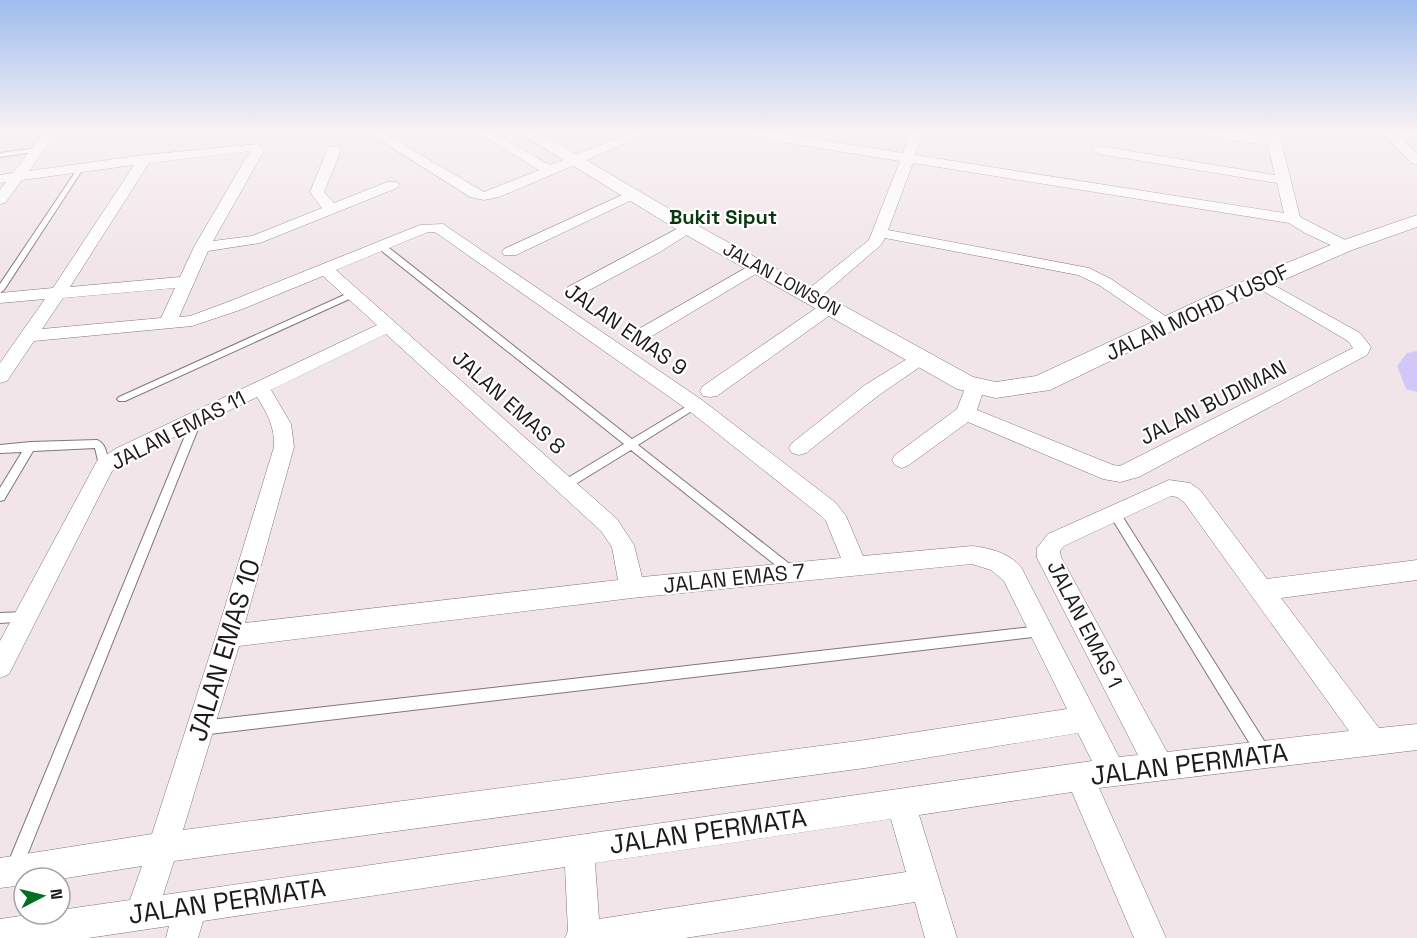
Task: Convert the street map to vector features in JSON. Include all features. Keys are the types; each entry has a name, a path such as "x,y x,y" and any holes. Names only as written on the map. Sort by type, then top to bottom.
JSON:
{"street":[{"path":"0,200 17,177"},
{"path":"0,377 30,336 133,177"},
{"path":"167,325 202,247 242,177"},
{"path":"323,177 317,192 331,209"},
{"path":"447,177 475,194 484,196 533,177"},
{"name":"JALAN LOWSON","path":"604,177 688,228 975,386"},
{"path":"812,296 866,253 882,233 902,177"},
{"path":"1031,177 1293,219 1310,230 1345,246"},
{"path":"1263,177 1283,180"},
{"path":"1282,177 1293,219"},
{"path":"202,247 255,240 392,185"},
{"path":"510,252 633,194"},
{"name":"JALAN MOHD YUSOF","path":"975,386 1008,390 1041,384 1259,282 1345,246 1414,224"},
{"name":"JALAN EMAS 9","path":"30,336 167,325 208,316 426,228 438,227 694,405 828,509 835,516 856,566"},
{"path":"574,291 635,260 688,228"},
{"path":"882,233 1083,271 1105,282 1168,324"},
{"path":"636,338 758,266"},
{"name":"JALAN EMAS 8","path":"325,269 565,485 618,536 627,559 632,588"},
{"path":"0,298 185,282"},
{"name":"JALAN BUDIMAN","path":"966,413 1110,473 1119,474 1132,471 1361,351 1362,347 1353,337 1259,282"},
{"path":"710,391 831,306"},
{"name":"JALAN EMAS 11","path":"0,666 104,466 124,453 389,326"},
{"path":"799,448 881,384 921,358"},
{"path":"902,460 966,413 975,386"},
{"name":"JALAN EMAS 10","path":"142,914 201,729 286,436 284,427 261,389"},
{"path":"1115,513 1169,488 1182,489 1192,496 1372,741"},
{"name":"JALAN EMAS 1","path":"1115,513 1056,540 1048,548 1049,558 1159,766"},
{"name":"JALAN EMAS 7","path":"229,636 632,588 972,555 987,557 1008,567 1013,574 1112,772"},
{"path":"1263,590 1417,570"},
{"path":"6,872 165,847 876,752 1087,719"},
{"name":"JALAN PERMATA","path":"0,935 1112,772 1417,737"},
{"path":"1080,777 1150,938"},
{"path":"901,802 940,938"},
{"path":"579,850 583,938 925,885"},
{"path":"182,938 191,907"}],"lane":[{"path":"0,290 75,177"},
{"path":"381,246 792,572"},
{"path":"122,399 353,294"},
{"path":"565,485 694,405"},
{"path":"6,872 197,419"},
{"path":"0,449 97,444 100,447 104,466"},
{"path":"0,497 31,446"},
{"path":"1115,513 1265,755"},
{"path":"0,618 25,617"},
{"path":"201,729 1042,631"}],"waterway":[{"path":"1417,360 1412,366 1417,382"}],"district":[{"name":"Bukit Siput","path":"723,217"}]}
